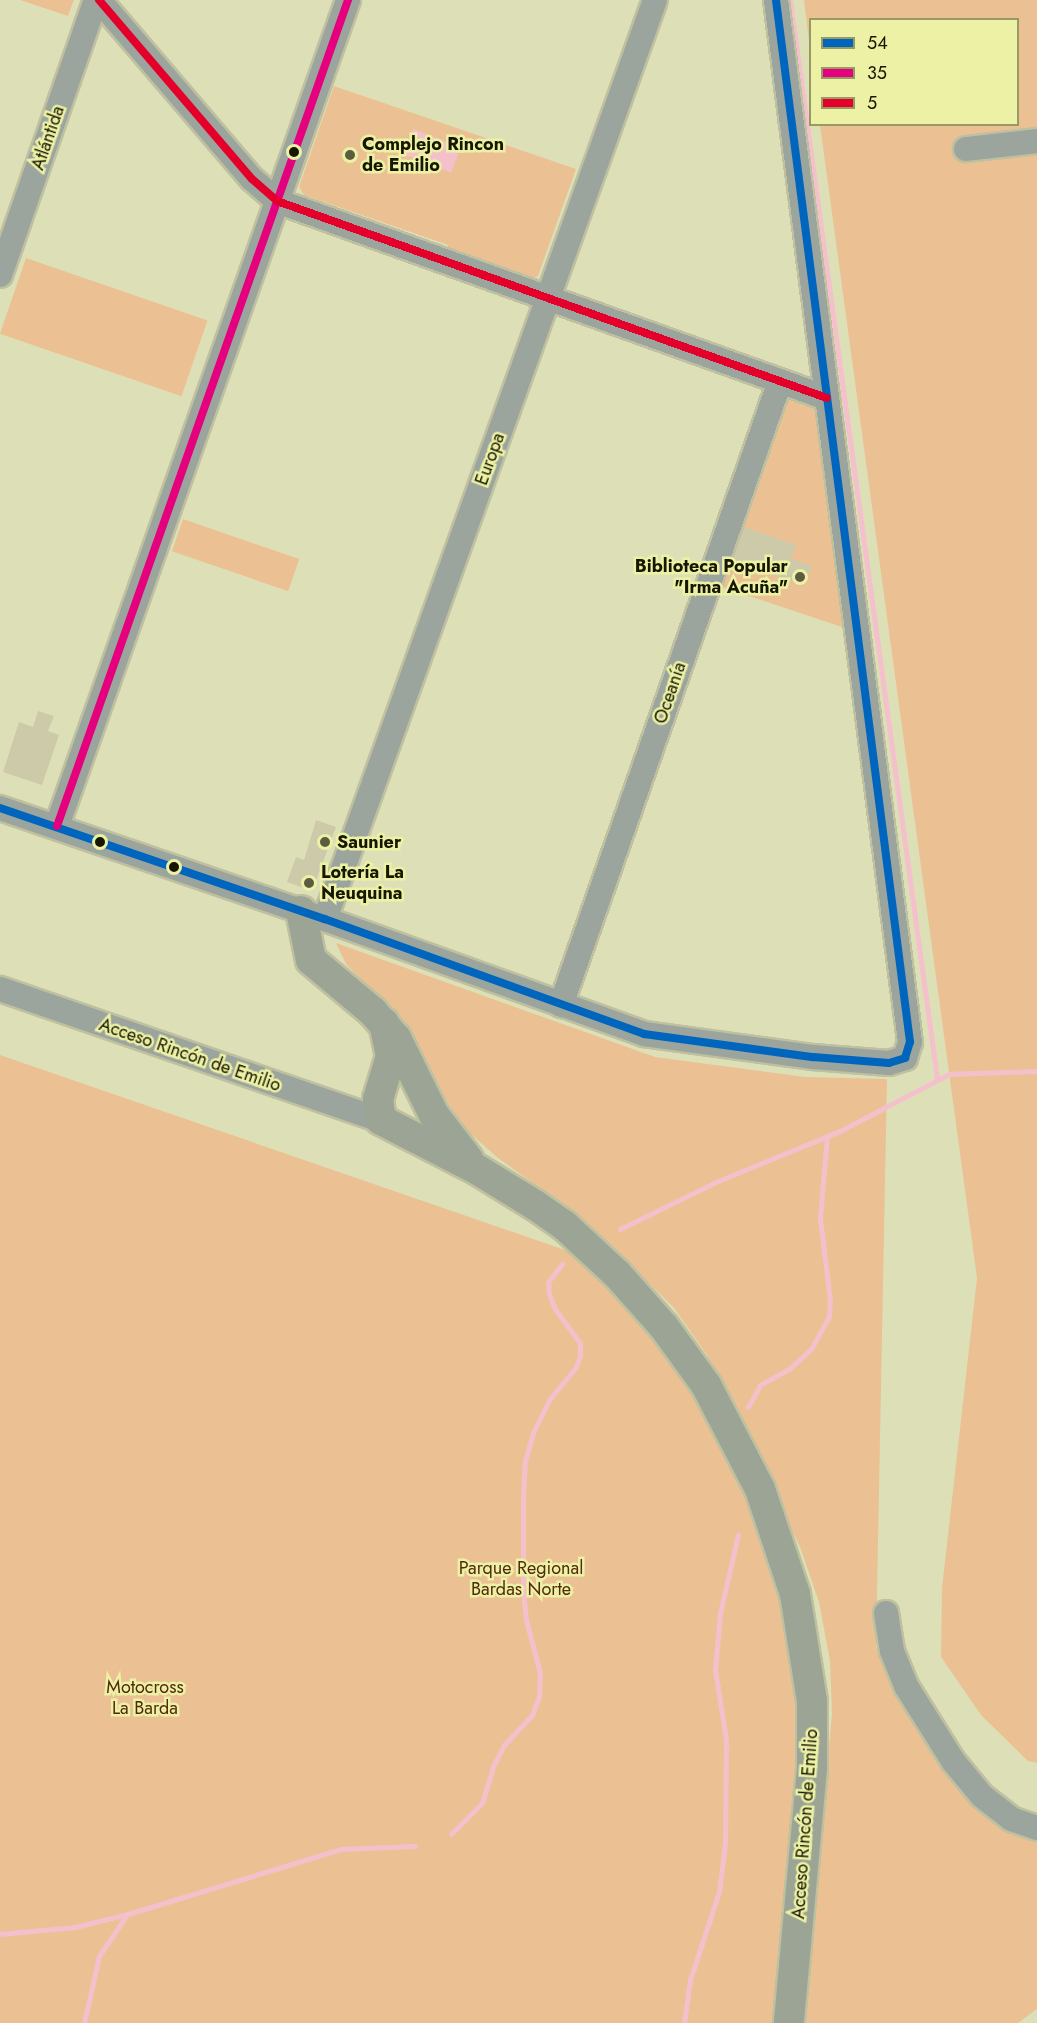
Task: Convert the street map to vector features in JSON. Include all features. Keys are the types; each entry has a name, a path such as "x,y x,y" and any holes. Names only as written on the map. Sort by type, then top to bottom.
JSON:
{"main road":[{"name":"Acceso Rincón de Emilio","path":"313,915 306,950 317,969 384,1023 403,1047 434,1115 478,1170"},
{"path":"381,1120 378,1099 391,1056 384,1023"},
{"name":"Acceso Rincón de Emilio","path":"381,1120 478,1170 564,1225 617,1274 664,1326 726,1418 774,1523 802,1629 813,1736 789,2023"}],"street":[{"path":"97,0 252,179 277,201 827,398"},
{"name":"Atlántida","path":"0,275 97,0"},
{"path":"57,826 348,0"},
{"name":"Europa","path":"313,915 548,299 656,0"},
{"path":"0,808 313,915 561,1005 662,1038 813,1057 889,1063 905,1058 910,1042 776,0"},
{"path":"966,149 1037,141"},
{"name":"Oceanía","path":"561,1005 780,381"},
{"name":"Acceso Rincón de Emilio","path":"0,989 381,1120"},
{"path":"886,1613 892,1651 906,1686 953,1761 982,1796 1011,1819 1037,1828"}],"green space":[{"path":"20,0 74,0 68,16"},
{"path":"804,0 1037,0 1037,1763 1028,1761 981,1715 941,1657 942,1588 977,1278 820,126 1019,126 1019,18 809,18 809,41"},
{"path":"334,86 576,169 538,276 531,279 447,250 448,245 304,195 299,187"},
{"path":"26,258 208,321 181,396 0,334"},
{"path":"782,395 817,403 848,629 716,585"},
{"path":"183,519 299,559 288,591 172,551"},
{"path":"336,943 655,1057 805,1077 887,1079 876,1646 889,1682 973,1801 996,1825 1037,1841 1037,2009 1018,2023 804,2023 832,1714 830,1661 819,1602 800,1547 707,1355 674,1308 586,1221 498,1158 465,1129 381,1000 346,964"},
{"name":"Parque Regional Bardas Norte","path":"0,1055 565,1250 580,1257 672,1353 744,1479 795,1636 801,1760 775,2023 0,2023"}],"shaded area":[{"path":"413,129 461,147 451,172 403,154"}],"building":[{"path":"744,527 796,545 791,559 812,566 804,586 732,562"},
{"path":"38,711 54,716 48,731 59,735 42,785 3,772 19,722 33,727"},
{"path":"316,820 336,827 312,891 287,882 296,857 304,860"}],"waterway":[{"path":"790,0 937,1079"},
{"path":"620,1229 718,1181 840,1131 949,1074 1037,1071"},
{"path":"748,1407 760,1385 789,1369 811,1349 829,1317 830,1300 820,1218 827,1136"},
{"path":"451,1834 482,1803 493,1766 504,1745 532,1715 539,1697 540,1673 526,1620 523,1592 523,1496 525,1461 533,1433 549,1400 576,1367 580,1356 580,1343 555,1309 549,1294 548,1282 562,1264"},
{"path":"684,2023 690,1980 719,1892 725,1843 726,1740 715,1670 720,1613 738,1535"},
{"path":"0,1934 75,1927 128,1914 341,1849 415,1846"},
{"path":"84,2023 99,1956 127,1915"}],"transit line":[{"name":"5","path":"99,0 252,179 277,201 827,398"},
{"name":"35","path":"57,826 348,0"},
{"name":"54","path":"0,808 325,919 644,1034 813,1057 889,1063 905,1058 910,1042 776,0"}],"place":[{"name":"Complejo Rincon de Emilio","path":"350,155"},
{"name":"Biblioteca Popular \"Irma Acuña\"","path":"800,577"},
{"name":"Saunier","path":"325,842"},
{"name":"Lotería La Neuquina","path":"309,883"}],"park label":[{"name":"Motocross La Barda","path":"145,1698"}]}
